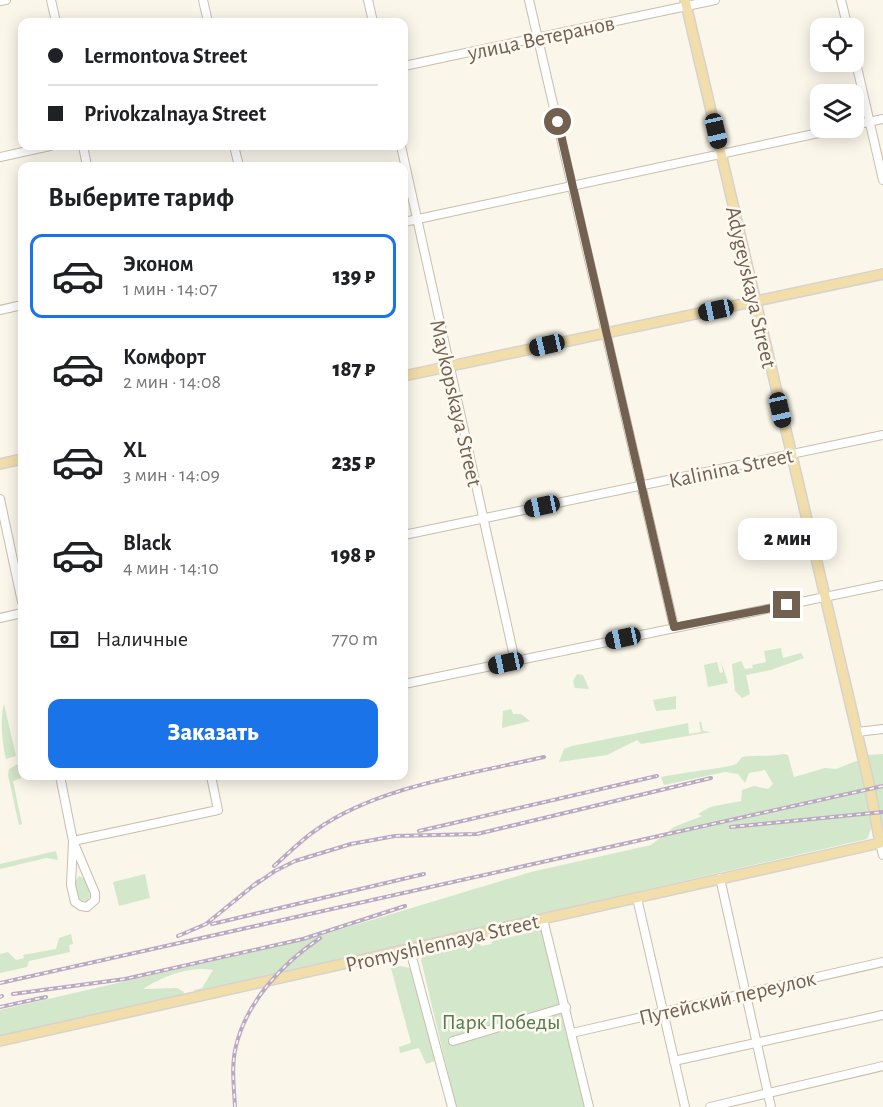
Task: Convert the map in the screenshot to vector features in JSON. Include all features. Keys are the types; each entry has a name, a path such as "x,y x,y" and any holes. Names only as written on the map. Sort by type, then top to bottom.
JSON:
{"main road":[{"name":"Adygeyskaya Street","path":"686,3 882,843"},
{"path":"408,375 883,274"},
{"path":"0,464 18,460"},
{"name":"Promyshlennaya Street","path":"0,1041 882,843"}],"street":[{"path":"0,1 6,0"},
{"path":"51,0 55,18"},
{"path":"203,0 207,18"},
{"path":"368,0 372,18"},
{"path":"529,0 608,332 674,627"},
{"name":"улица Ветеранов","path":"408,65 538,38 686,3 715,0"},
{"path":"841,0 846,18"},
{"path":"858,72 883,180"},
{"path":"864,123 883,119"},
{"path":"408,221 810,135"},
{"path":"0,157 32,150"},
{"name":"Maykopskaya Street","path":"408,178 515,661"},
{"path":"0,310 18,306"},
{"name":"Kalinina Street","path":"408,534 883,435"},
{"path":"0,499 18,583"},
{"path":"408,683 883,585"},
{"path":"0,618 18,614"},
{"path":"856,732 883,729"},
{"path":"61,780 73,841 89,875 95,897 93,903 87,907 75,902 71,880 73,841"},
{"path":"73,841 218,810 213,780"},
{"name":"Adygeyskaya Street","path":"882,843 883,855"},
{"path":"71,880 79,872 89,875"},
{"path":"720,878 771,1107"},
{"path":"637,898 661,1011 685,1107"},
{"path":"543,919 589,1107"},
{"path":"410,950 452,1107"},
{"name":"Путейский переулок","path":"572,1033 883,962"},
{"path":"453,1041 566,1007"},
{"path":"674,1061 883,1015"},
{"path":"710,1107 883,1066"}],"green space":[{"path":"781,648 783,658 801,653 804,658 771,670 746,675 750,694 742,698 735,691 732,664 741,661 745,669 753,668 752,665 766,662 764,651"},
{"path":"721,661 728,683 708,687 704,665 717,662 720,673 723,672"},
{"path":"577,674 583,675 589,689 575,688 573,681"},
{"path":"676,696 676,709 656,711 653,700"},
{"path":"4,704 16,756 6,759 2,731"},
{"path":"511,709 513,714 521,714 530,721 502,728 503,711"},
{"path":"699,722 701,722 703,731 711,732 641,744 637,740 607,755 559,762 564,749 572,746 688,723 689,734 701,732"},
{"path":"883,754 883,831 867,755"},
{"path":"788,755 794,777 825,768 836,769 859,760 873,824 867,839 195,993 194,990 202,988 213,970 186,971 168,976 143,989 177,988 184,992 183,995 0,1036 0,1010 309,939 531,872 651,845 674,827 702,816 698,814 710,807 741,801 742,790 754,786 768,789 773,784 765,770 749,773 745,783 738,774 725,772 664,785 661,777 732,765 742,757"},
{"path":"18,764 18,779 13,781 22,824 19,825 8,775 9,769"},
{"path":"56,851 58,860 46,858 0,869 0,864"},
{"path":"145,874 150,898 119,906 113,882"},
{"path":"79,876 85,879 90,896 87,902 79,899 75,882"},
{"name":"Парк Победы","path":"533,927 543,930 586,1107 456,1107 421,960 429,951 454,950 475,941 482,946 491,944 496,936 497,940 533,932"},
{"path":"71,934 73,944 69,945 70,952 29,961 27,967 0,973 0,954 8,952 16,960 24,958 23,955 56,949 59,938"},
{"path":"400,966 410,968 435,1061 426,1064 419,1048 400,1053 399,1047 411,1043 391,968"}],"railway":[{"path":"274,866 316,830 368,802 426,783 544,757"},
{"path":"419,831 657,776"},
{"path":"253,886 295,861 351,844 395,836 477,834 711,778"},
{"path":"0,983 883,786"},
{"path":"731,827 883,812"},
{"path":"212,924 424,874"},
{"path":"178,936 206,924 259,881"},
{"path":"13,994 125,979 303,939 405,906"},
{"path":"235,1107 234,1054 248,1014 257,999 280,972 320,938"},
{"path":"0,1007 46,997"}],"route":[{"path":"558,122 674,627 787,605"}]}
